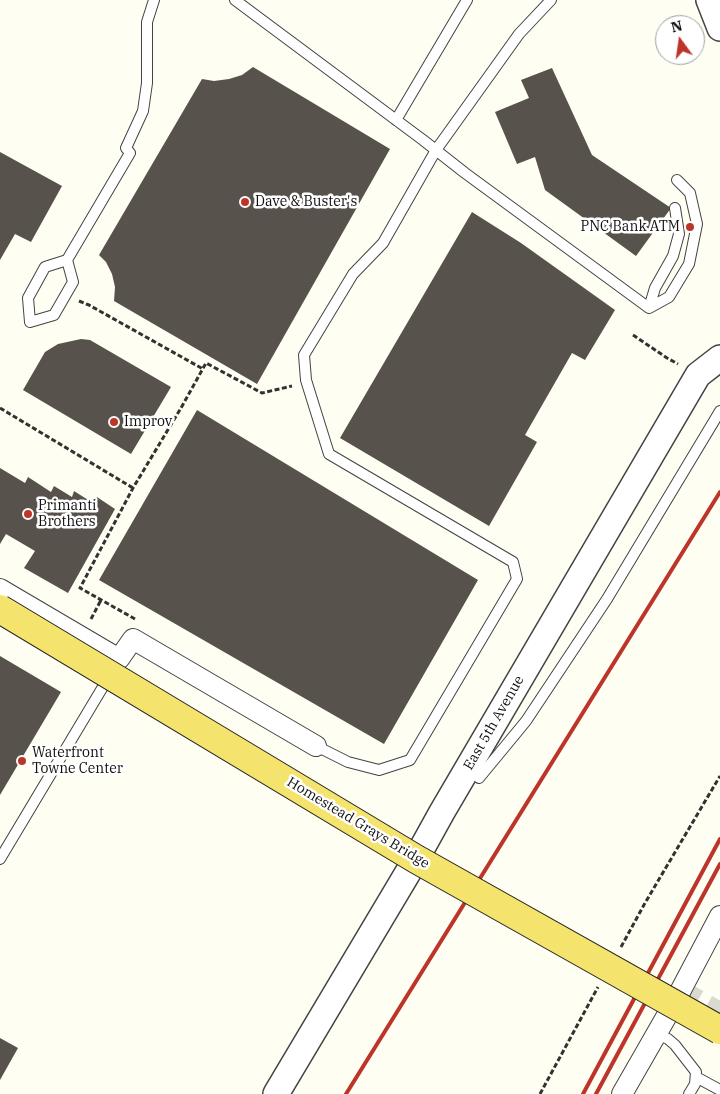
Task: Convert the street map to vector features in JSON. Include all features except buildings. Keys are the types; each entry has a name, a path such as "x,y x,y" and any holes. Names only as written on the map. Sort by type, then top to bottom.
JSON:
{"main road":[{"name":"Homestead Grays Bridge","path":"0,608 416,859 720,1030"}],"street":[{"path":"709,0 720,28"},
{"name":"East 5th Avenue","path":"276,1094 416,859 698,375 720,358"},
{"path":"0,589 119,659 133,638 316,746"},
{"path":"622,1094 720,916"}],"lane":[{"path":"67,260 73,282 54,315 30,322 28,298 45,267 67,260 130,153 126,148 143,111 147,83 147,22 154,0"},
{"path":"235,0 648,308"},
{"path":"396,120 467,0"},
{"path":"316,746 348,762 379,770 410,760 517,579 513,562 328,454 306,380 304,355 353,274 383,243 436,150 519,34 551,0"},
{"path":"648,308 668,297 689,264 697,224 690,193 677,180"},
{"path":"648,308 655,288 673,256 680,234 675,208"},
{"path":"479,778 526,721 607,599 720,411"},
{"path":"0,859 119,659"},
{"path":"656,1033 668,1039 681,1051 696,1072 695,1084 689,1094"},
{"path":"696,1078 720,1090"}],"path":[{"path":"89,305 203,369"},
{"path":"633,335 683,367"},
{"path":"135,619 80,588 133,488 206,363 262,393 296,386"},
{"path":"0,408 133,488"},
{"path":"616,955 720,776"},
{"path":"540,1094 602,981"}],"tunnel":[{"path":"681,990 720,1012"}],"railway":[{"path":"346,1094 720,492"},
{"path":"583,1094 720,839"},
{"path":"596,1094 720,864"}],"place":[{"name":"Dave & Buster's","path":"245,202"},
{"name":"PNC Bank ATM","path":"690,227"},
{"name":"Improv","path":"114,422"},
{"name":"Primanti Brothers","path":"28,514"},
{"name":"Waterfront Towne Center","path":"22,761"}]}
